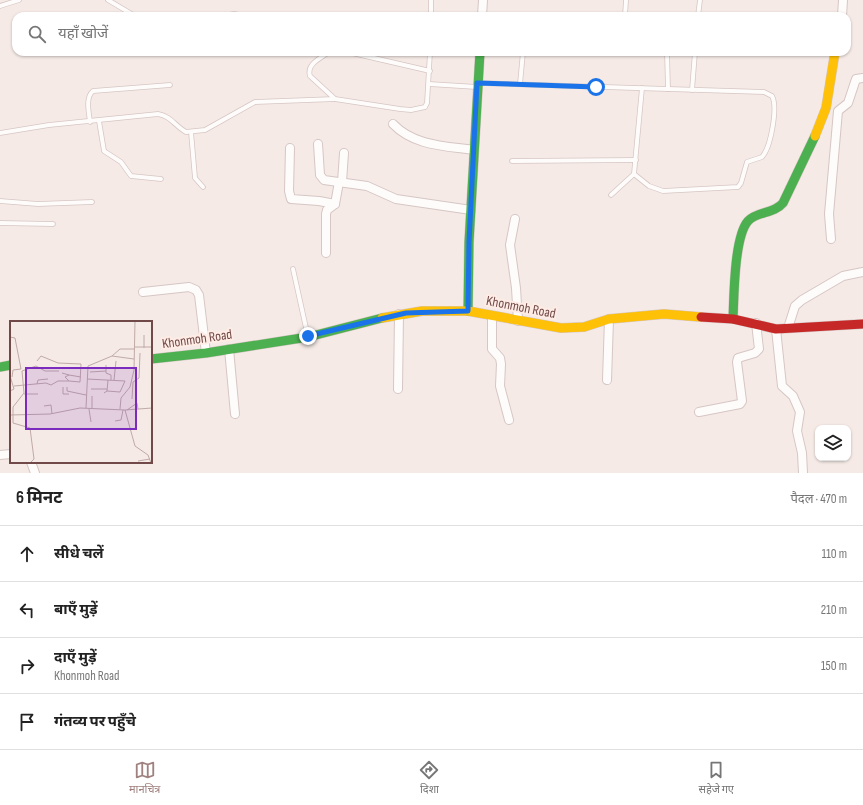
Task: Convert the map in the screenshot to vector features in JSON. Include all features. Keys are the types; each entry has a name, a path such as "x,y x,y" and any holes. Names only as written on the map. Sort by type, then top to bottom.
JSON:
{"main road":[{"path":"468,311 471,210 480,56"},
{"path":"733,319 736,272 742,232 746,223 754,217 779,208 811,146 826,108 834,56"},
{"name":"Khonmoh Road","path":"152,358 206,353 308,336 399,314 422,311 468,311 518,322 561,328 584,327 608,319 664,314 733,319 776,329 863,324"},
{"path":"0,367 10,365"}],"street":[{"path":"482,12 484,0"},
{"path":"842,12 844,0"},
{"path":"831,238 829,214 838,111 848,103 856,79 863,78"},
{"path":"826,108 838,111"},
{"path":"393,124 401,132 412,139 440,146 474,150"},
{"path":"318,144 321,178 374,189 388,197 396,199 471,210"},
{"path":"290,148 289,191 291,199 336,204"},
{"path":"326,253 326,214 327,210 336,204 344,153"},
{"path":"515,219 510,245 516,288 518,322"},
{"path":"788,328 796,306 802,300 843,276 863,272"},
{"path":"143,292 189,287 196,290 199,295 206,353"},
{"path":"398,389 399,314"},
{"path":"492,316 492,349 500,358 500,386 509,420"},
{"path":"607,380 608,319"},
{"path":"699,412 740,404 742,401 737,362 741,357 755,354 760,349 756,324"},
{"path":"776,329 782,386 793,396 800,412 797,431 802,453 803,473"},
{"path":"229,349 235,414"},
{"path":"0,455 10,454"},
{"path":"31,463 35,473"}],"lane":[{"path":"0,6 19,0"},
{"path":"108,0 128,12"},
{"path":"431,0 431,12"},
{"path":"625,12 626,0"},
{"path":"698,12 700,0"},
{"path":"324,56 310,66 308,71 310,76 335,99"},
{"path":"365,56 430,71"},
{"path":"0,133 34,127 158,114 166,115 181,129 191,132 209,128 255,102 335,99 400,109 420,109 425,107 428,102 430,56"},
{"path":"520,84 523,56"},
{"path":"667,56 668,89"},
{"path":"692,90 695,56"},
{"path":"429,84 520,84 769,93 774,100 770,138 765,153 762,157 747,162 741,183 734,188 663,191 649,186 634,174"},
{"path":"90,122 88,99 89,95 93,91 170,85"},
{"path":"611,195 634,174 642,88"},
{"path":"99,121 102,148 106,154 121,162 131,176 161,179"},
{"path":"191,132 195,178 203,187"},
{"path":"512,161 636,160"},
{"path":"0,201 38,204 92,202"},
{"path":"0,223 53,224"},
{"path":"293,269 308,336"}],"traffic: fast":[{"path":"468,311 469,242 480,56"},
{"path":"733,319 737,253 743,229 752,218 775,209 783,203 815,136"},
{"path":"152,359 206,353 308,337 382,318"},
{"path":"0,367 10,365"}],"traffic: slow":[{"path":"815,136 826,108 834,56"},
{"path":"382,318 422,311 468,311 561,328 584,327 609,319 664,314 701,317"}],"traffic: jam":[{"path":"701,317 733,319 776,329 863,324"}],"route":[{"path":"308,336 406,313 422,311 468,311 469,242 477,83 596,87"}]}
